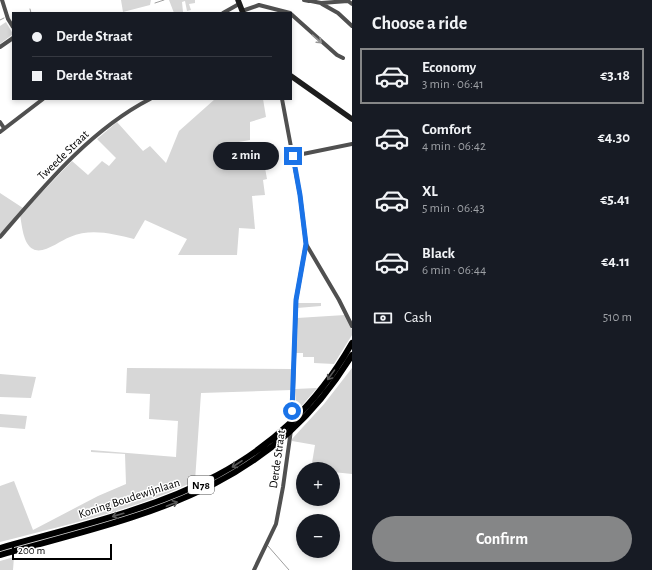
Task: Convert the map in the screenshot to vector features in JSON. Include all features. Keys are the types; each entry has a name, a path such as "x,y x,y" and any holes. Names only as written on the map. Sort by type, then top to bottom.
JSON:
{"main road":[{"name":"Koning Boudewijnlaan","path":"0,548 127,512 180,494 214,478 246,459 292,421 320,391 352,342"},
{"name":"Koning Boudewijnlaan","path":"0,555 124,520 182,500 226,479 249,464 291,431 326,393 352,355"}],"street":[{"path":"2,0 12,26"},
{"path":"308,1 321,3 348,0 352,4"},
{"path":"224,12 238,2 243,12 259,5 282,12"},
{"path":"321,3 340,15 352,26"},
{"path":"292,15 337,55 343,58"},
{"path":"0,48 12,39"},
{"path":"292,77 352,119"},
{"path":"0,132 42,100"},
{"name":"Tweede Straat","path":"0,237 38,193 75,156 118,118 148,100"},
{"name":"Derde Straat","path":"254,570 276,524 283,487 292,421 296,300 306,244 303,216 282,100"},
{"path":"0,122 4,128"},
{"path":"293,156 352,144"},
{"path":"306,244 339,300 352,326"}],"shaded area":[{"path":"121,0 151,0 150,5 123,12"},
{"path":"169,0 195,0 195,3 189,4 191,10 187,11 185,1 182,2 183,12 174,12"},
{"path":"6,22 12,35 0,44 0,26"},
{"path":"214,100 263,100 266,117 250,122 250,140 233,143 233,169 253,170 265,168 267,179 263,180 265,195 252,196 255,229 239,228 237,255 178,255 187,239 145,220 134,239 94,232 78,234 47,249 37,250 30,247 25,239 20,215 72,161 88,175 102,161 109,166 116,158 97,139 117,122 143,151 150,146 166,163 179,131"},
{"path":"0,193 23,208 0,235"},
{"path":"297,303 321,303 321,306 297,308"},
{"path":"345,315 352,329 352,335 334,364 314,363 314,357 303,357 303,353 295,353 297,318"},
{"path":"127,368 292,369 292,390 201,393 195,481 173,491 125,508 0,542 0,486 14,481 33,530 98,496 126,484 125,454 91,452 91,450 176,457 178,421 149,419 150,394 126,393"},
{"path":"352,368 352,474 340,473 340,462 312,462 315,445 292,441 292,439 324,404"},
{"path":"0,374 36,377 31,398 0,397"},
{"path":"317,388 299,409 296,410 295,389"},
{"path":"0,414 27,416 25,429 0,427"},
{"path":"287,428 289,431 224,478 146,511 0,553 0,550 158,504 186,493 237,466"},
{"path":"14,557 13,570 0,570 0,561"}],"waterway":[{"path":"155,3 164,0"},
{"path":"0,20 4,18"},
{"path":"268,546 289,570"}],"route":[{"path":"292,411 296,300 306,244 300,195 293,156"}]}
